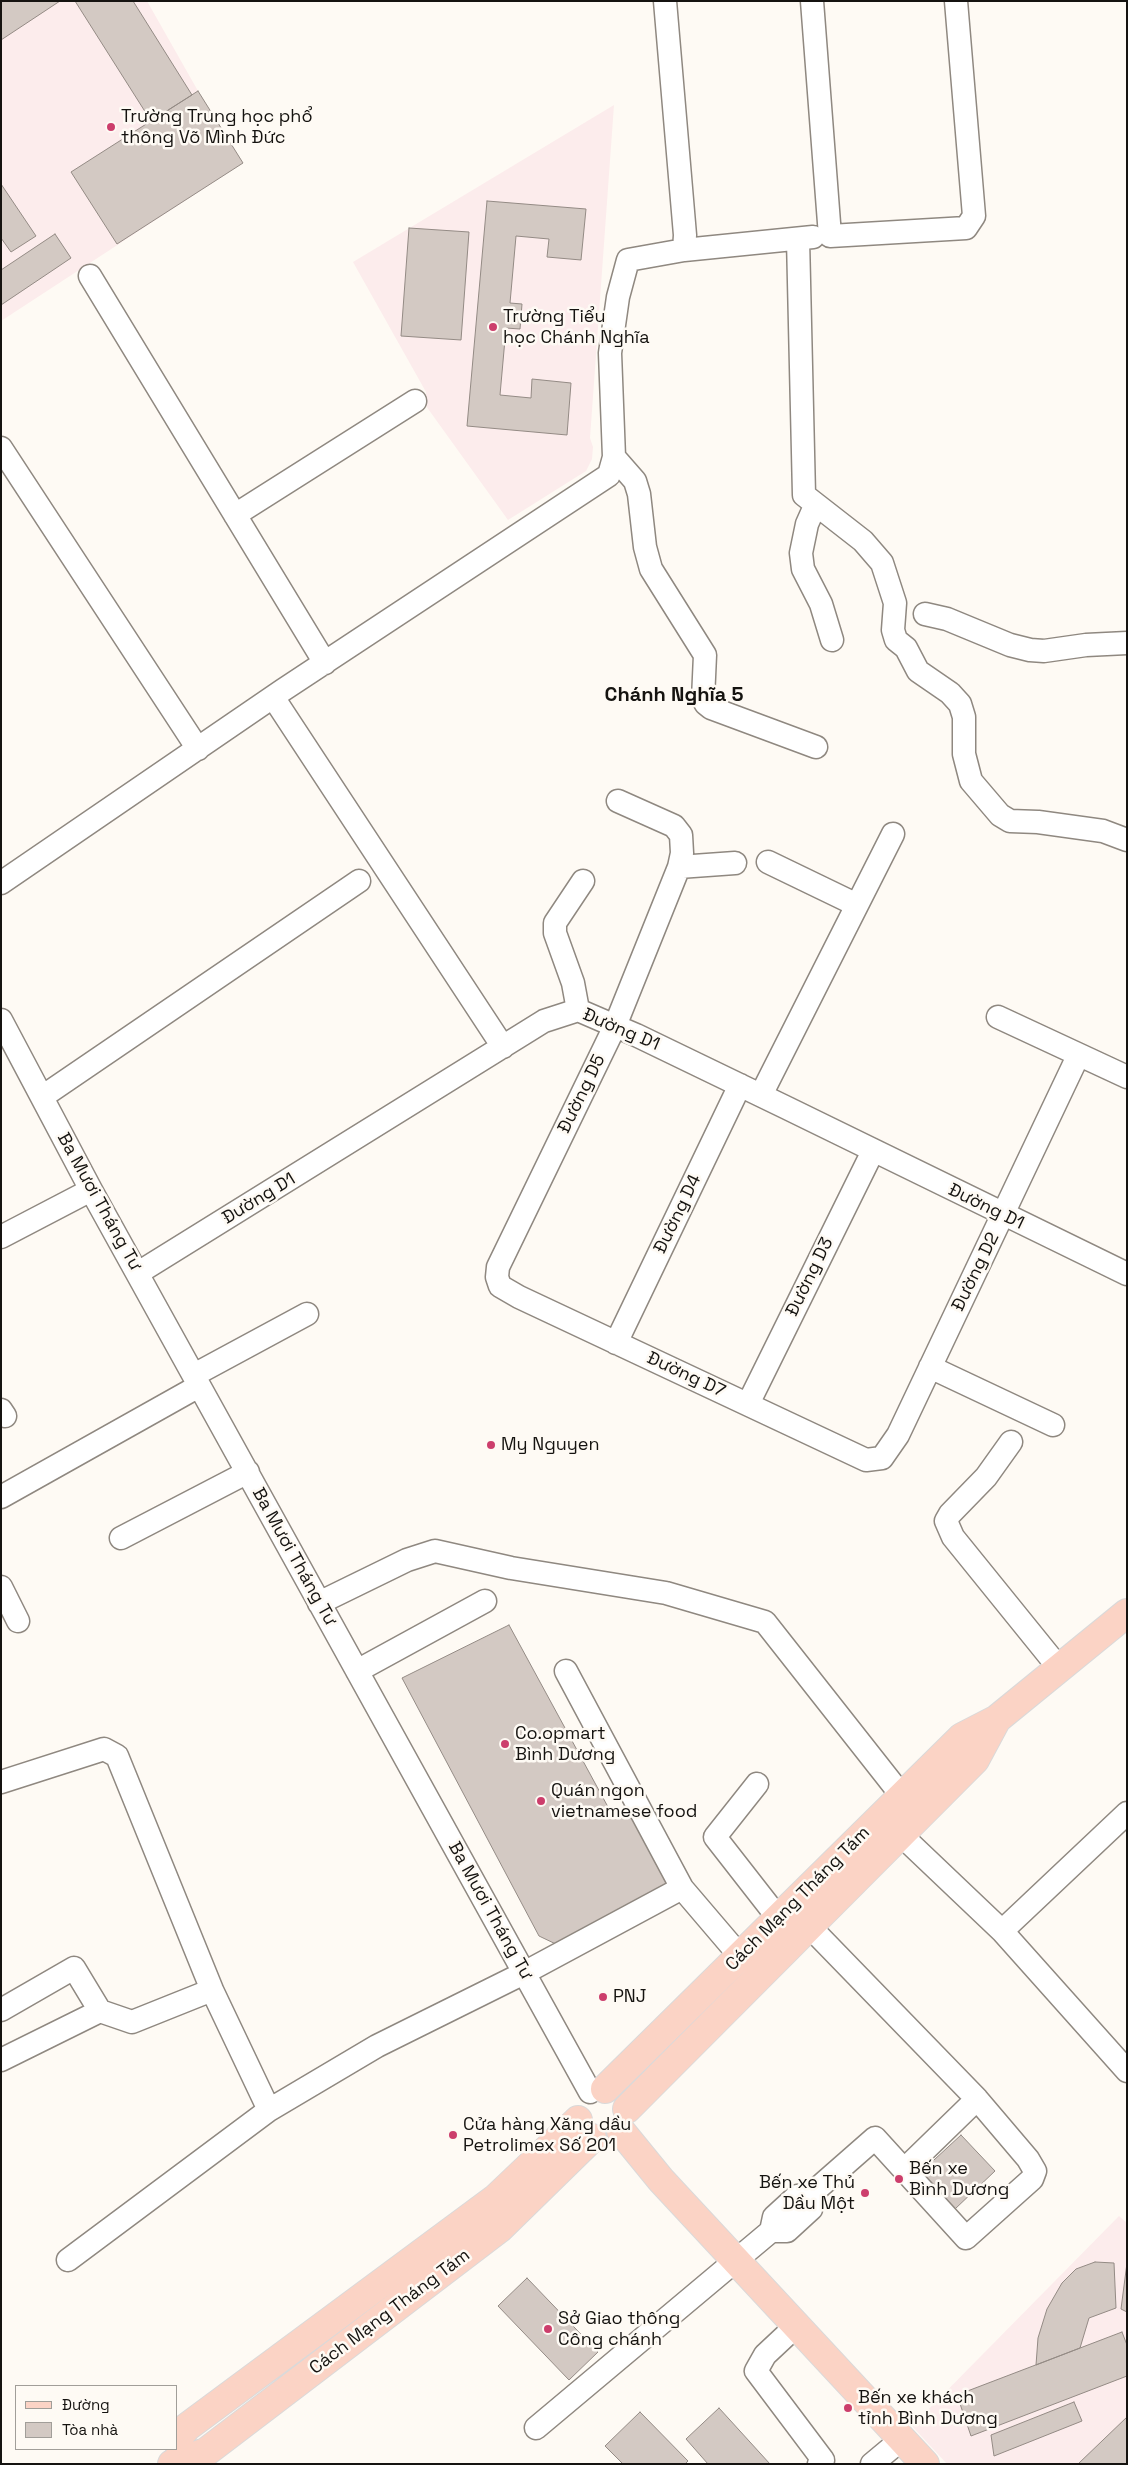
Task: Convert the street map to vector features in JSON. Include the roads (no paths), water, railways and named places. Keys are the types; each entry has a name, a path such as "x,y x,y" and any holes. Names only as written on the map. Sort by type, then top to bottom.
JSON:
{"main road":[{"name":"Cách Mạng Tháng Tám","path":"597,2091 779,1919 962,1737 998,1719 1127,1613"},
{"name":"Cách Mạng Tháng Tám","path":"624,2120 809,1926 975,1760 998,1719"},
{"path":"624,2120 608,2139 585,2129 579,2104 597,2091 619,2095 624,2120 661,2180 925,2464"},
{"name":"Cách Mạng Tháng Tám","path":"178,2438 187,2427 496,2198 585,2129"},
{"name":"Cách Mạng Tháng Tám","path":"172,2464 211,2458 500,2228 585,2129"},
{"path":"157,2464 168,2450"}],"street":[{"path":"665,1 685,235 684,250"},
{"path":"812,1 830,236"},
{"path":"1,883 325,663 609,475 614,458 610,353 618,297 628,260 684,250 798,239 966,228 974,216 956,1"},
{"path":"798,239 802,490 807,500 863,542 882,563 895,603 893,630 896,640 906,648 918,671 950,692 960,704 964,717 964,754 971,781 1000,815 1010,821 1038,822 1103,831 1127,840"},
{"path":"90,276 325,663"},
{"path":"235,516 415,401"},
{"path":"1,448 198,749"},
{"path":"614,458 635,481 639,494 645,547 651,569 705,655 703,699 706,704 711,708 816,747"},
{"path":"815,506 807,524 801,553 803,569 822,604 832,640"},
{"path":"925,614 947,619 1010,645 1030,650 1044,652 1086,645 1127,643"},
{"path":"273,698 503,1047"},
{"name":"Đường D5","path":"497,1277 498,1267 615,1026 679,867 682,842 681,835 674,826 618,801"},
{"path":"761,1095 893,834"},
{"path":"768,862 857,905"},
{"path":"679,867 734,863"},
{"path":"42,1097 359,881"},
{"path":"578,1010 573,983 554,933 555,923 583,881"},
{"name":"Đường D1","path":"138,1274 544,1021 578,1010 761,1095 1004,1216 1127,1274"},
{"path":"998,1017 1078,1056 1127,1077"},
{"name":"Ba Mươi Tháng Tư","path":"1,1020 196,1380 524,1973 597,2091"},
{"name":"Đường D2","path":"882,1458 898,1435 1004,1216 1078,1056"},
{"name":"Đường D4","path":"616,1343 740,1085"},
{"name":"Đường D3","path":"748,1404 873,1151"},
{"path":"1,1237 92,1190"},
{"name":"Đường D7","path":"497,1277 500,1286 519,1297 616,1343 866,1460 882,1458"},
{"path":"1,1497 307,1314"},
{"path":"930,1367 1053,1424"},
{"path":"1011,1442 986,1477 950,1514 946,1521 953,1538 1059,1668"},
{"path":"121,1538 248,1472"},
{"path":"319,1602 407,1560 436,1551 511,1568 666,1594 765,1622 902,1796"},
{"path":"1,1587 18,1621"},
{"path":"357,1671 485,1601"},
{"path":"566,1671 682,1888 740,1956"},
{"path":"1,1782 104,1749 117,1756 212,1990 268,2110"},
{"path":"757,1784 715,1837 779,1919"},
{"path":"1002,1932 1127,1813"},
{"path":"900,1834 1002,1932 1127,2071"},
{"path":"68,2260 268,2110 378,2046 524,1973 682,1888"},
{"path":"536,2428 771,2231 787,2231 811,2208 810,2195 875,2138 966,2238 1032,2179 1036,2170 977,2099 809,1926"},
{"path":"1,2010 74,1968 100,2011 132,2022 212,1990"},
{"path":"1,2060 100,2011"},
{"path":"905,2169 977,2099"},
{"path":"796,2326 765,2355 756,2371 823,2460 819,2464"},
{"path":"872,2464 902,2439"}],"place":[{"name":"Trường Trung học phổ thông Võ Mình Đức","path":"111,127"},
{"name":"Trường Tiểu học Chánh Nghĩa","path":"493,327"},
{"name":"My Nguyen","path":"491,1445"},
{"name":"Co.opmart Bình Dương","path":"505,1744"},
{"name":"Quán ngon vietnamese food","path":"541,1801"},
{"name":"PNJ","path":"603,1997"},
{"name":"Cửa hàng Xăng dầu Petrolimex Số 201","path":"453,2135"},
{"name":"Bến xe Bình Dương","path":"899,2179"},
{"name":"Bến xe Thủ Dầu Một","path":"865,2193"},
{"name":"Sở Giao thông Công chánh","path":"548,2329"},
{"name":"Bến xe khách tỉnh Bình Dương","path":"848,2408"}],"district":[{"name":"Chánh Nghĩa 5","path":"674,696"}]}
